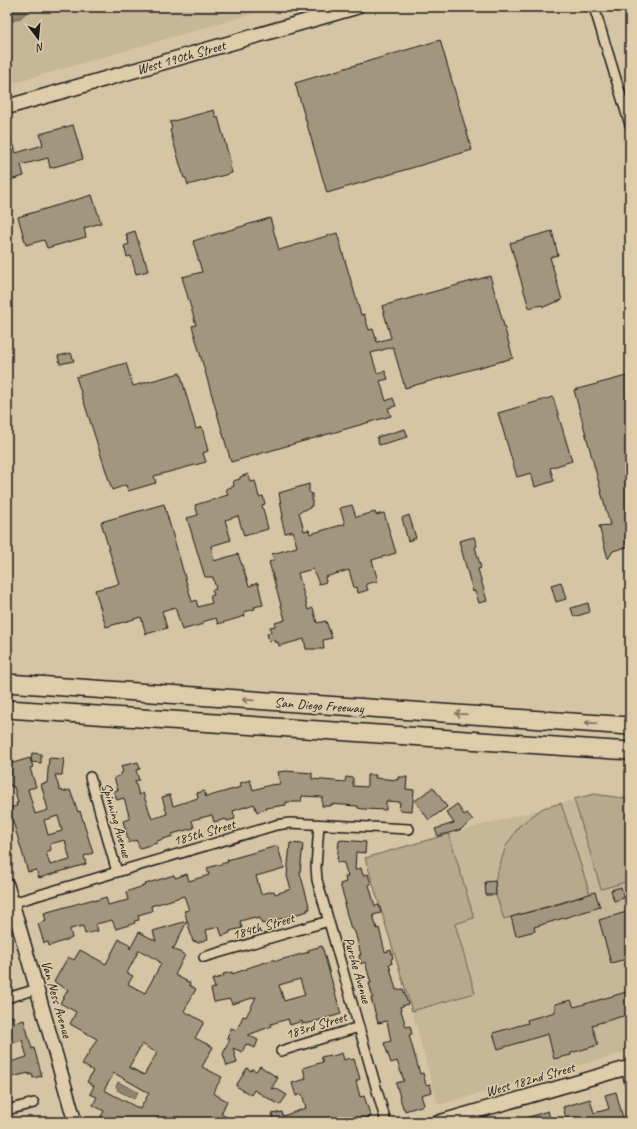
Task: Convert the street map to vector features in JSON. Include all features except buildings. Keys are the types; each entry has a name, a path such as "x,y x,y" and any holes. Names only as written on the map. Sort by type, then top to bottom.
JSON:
{"highway":[{"name":"San Diego Freeway","path":"7,683 630,726"},
{"path":"7,694 126,702 146,693"},
{"path":"7,700 630,742"},
{"name":"San Diego Freeway","path":"7,709 630,751"},
{"path":"587,748 630,760"}],"main road":[{"name":"West 190th Street","path":"7,107 356,7"},
{"name":"Van Ness Avenue","path":"7,885 75,1122"},
{"name":"West 182nd Street","path":"439,1122 628,1067"}],"street":[{"path":"594,7 630,125"},
{"name":"Spinning Avenue","path":"90,777 117,872"},
{"name":"185th Street","path":"12,902 276,825 290,823 409,829"},
{"name":"Purche Avenue","path":"319,824 316,867 317,880 386,1122"},
{"name":"184th Street","path":"204,957 329,921"},
{"path":"7,998 37,989"},
{"name":"183rd Street","path":"282,1050 359,1027"},
{"path":"628,1067 630,1083"},
{"path":"7,1110 34,1103"}],"shaded area":[{"path":"7,7 277,7 7,85"},
{"path":"7,7 33,7 20,18 7,24"},
{"path":"594,794 630,799 630,1051 438,1105 412,1011 365,858"},
{"path":"594,794 630,799 630,881 601,889 574,799"},
{"path":"561,803 590,894 504,919 496,895 495,880 506,846 519,826 543,808"},
{"path":"449,834 474,918 455,924 475,993 412,1011 365,858"},
{"path":"118,1082 138,1092 134,1099 117,1090 118,1088 116,1087"}]}
